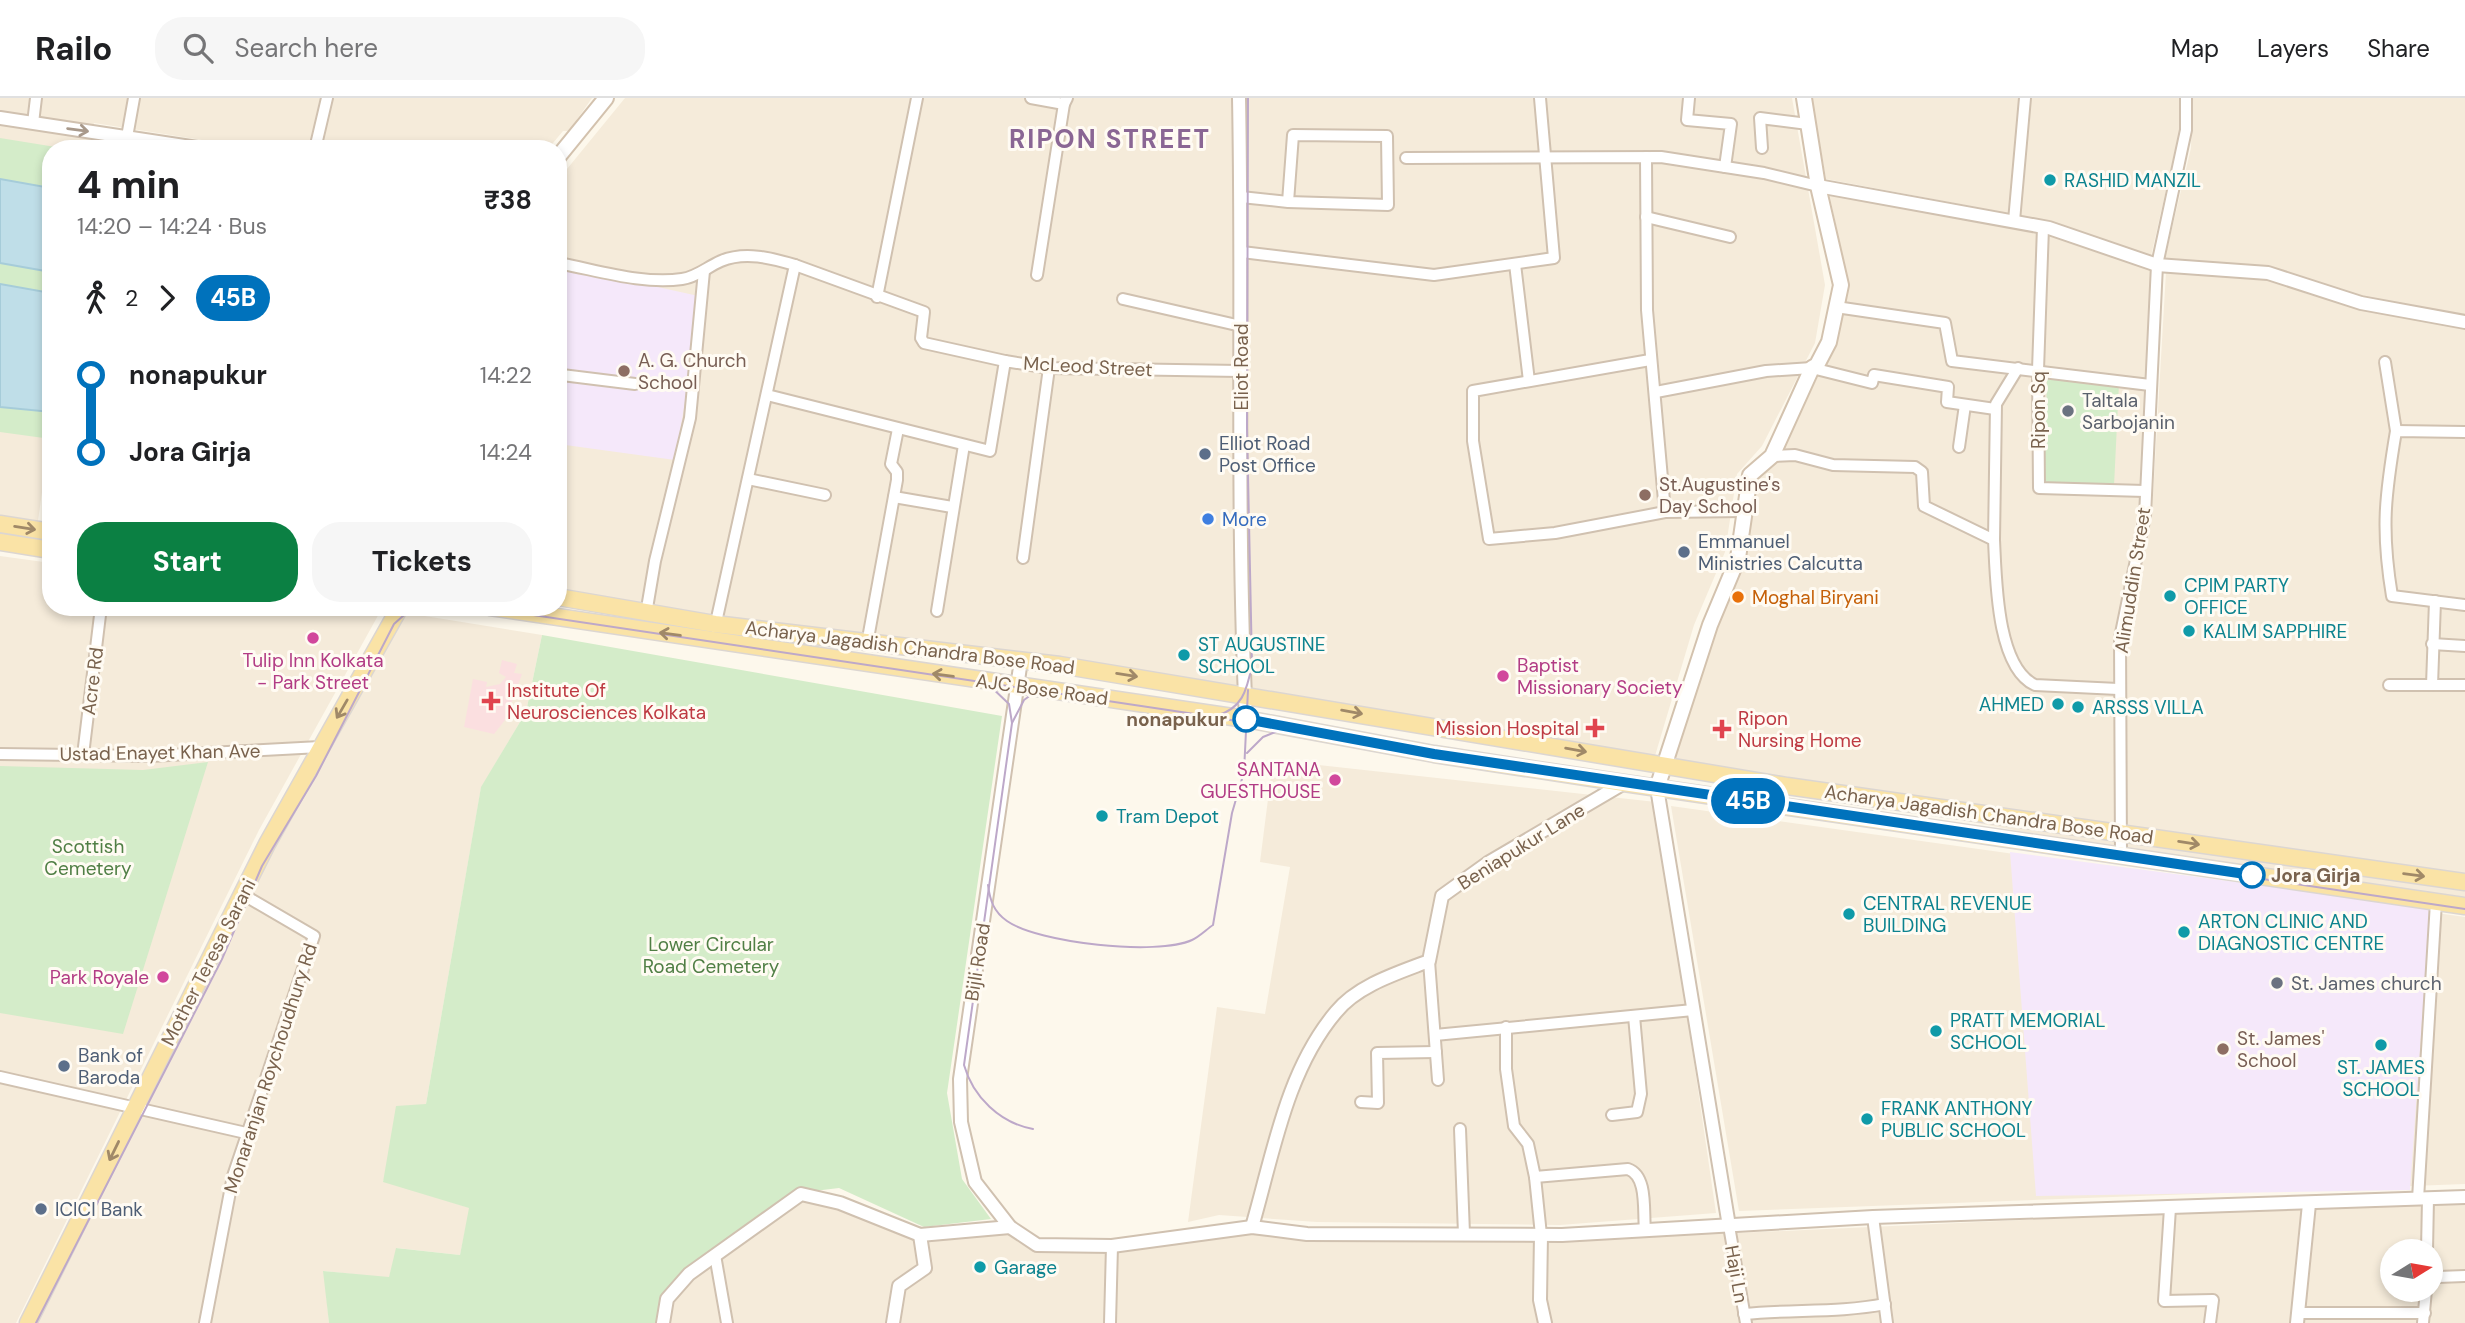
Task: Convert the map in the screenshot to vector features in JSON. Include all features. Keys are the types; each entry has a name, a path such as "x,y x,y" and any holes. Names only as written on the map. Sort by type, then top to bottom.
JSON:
{"main road":[{"path":"567,146 606,98"},
{"path":"1657,788 1710,625 1738,558 1749,475 1772,456 1812,369 1817,365 1829,341 1841,285 1818,186 1804,98"},
{"path":"0,524 42,531"},
{"path":"0,542 42,549"},
{"name":"Acharya Jagadish Chandra Bose Road","path":"567,599 646,614 713,632 1021,660 1245,694 1665,766 1997,817 2121,832 2465,882"},
{"name":"Mother Teresa Sarani","path":"28,1323 242,894 320,747 395,616"},
{"name":"AJC Bose Road","path":"567,616 713,632 1018,686 1246,719 1434,754 2465,906"}],"street":[{"path":"33,123 36,98"},
{"path":"127,137 134,98"},
{"path":"317,140 327,98"},
{"path":"877,297 917,98"},
{"path":"1031,98 1065,101 1037,275"},
{"name":"Eliot Road","path":"1239,98 1243,496 1240,574 1246,719"},
{"path":"1242,252 1434,275 1554,258 1543,157 1540,98"},
{"path":"1689,98 1687,120 1731,124 1726,167"},
{"path":"2014,221 2025,98"},
{"name":"Alimuddin Street","path":"2121,856 2118,689 2120,638 2145,516 2157,265 2186,130 2186,98"},
{"path":"0,118 146,140"},
{"path":"1762,148 1760,118 1808,124"},
{"path":"1241,197 1288,202 1388,205 1387,136 1293,135 1288,202"},
{"path":"1646,156 1650,360 1656,392 1665,512"},
{"path":"1406,158 1646,156 1726,167 2043,227 2157,265 2268,273 2361,303 2465,322"},
{"path":"1646,217 1730,237"},
{"name":"Ripon Sq","path":"2043,227 2038,370 2039,488 2145,491"},
{"path":"567,264 662,280 681,279 704,271 718,262 745,257 769,258 924,312 921,338 924,343 1005,361"},
{"path":"1515,264 1529,381"},
{"path":"713,632 795,265"},
{"path":"646,614 655,561 690,418 704,271"},
{"path":"1123,299 1241,326"},
{"path":"1836,307 1945,323 1952,361 2150,385"},
{"path":"1650,360 1473,391 1472,441 1489,539 1555,533 1665,512 1744,511"},
{"name":"McLeod Street","path":"767,395 990,451 1005,361 1049,368 1240,371"},
{"path":"2385,362 2396,431 2384,501 2384,550 2392,596 2465,605"},
{"path":"1023,558 1049,368"},
{"path":"2018,368 1995,409 1994,540 1999,627 2025,678 2035,685 2118,689"},
{"path":"1656,392 1766,371 1812,369 1872,383 1874,376 1948,387 1947,402 1995,409"},
{"path":"567,376 635,384"},
{"path":"1959,447 1965,405"},
{"path":"867,644 894,497 897,472 891,464 898,429"},
{"path":"2396,431 2465,432"},
{"path":"937,611 964,445"},
{"path":"1772,456 1795,456 1833,465 1916,467 1922,472 1924,506 1994,540"},
{"path":"748,479 825,495"},
{"path":"894,497 952,507"},
{"path":"2432,685 2435,601"},
{"name":"Acre Rd","path":"83,755 100,616"},
{"path":"2432,644 2465,646"},
{"name":"Bijli Road","path":"1010,1227 975,1182 961,1122 960,1079 1021,660"},
{"path":"2389,685 2465,685"},
{"name":"Ustad Enayet Khan Ave","path":"0,754 150,756 320,747"},
{"name":"Beniapukur Lane","path":"1429,961 1443,896 1488,863 1624,783"},
{"path":"1657,788 1728,1226"},
{"name":"Monaranjan Roychoudhury Rd","path":"205,1323 233,1176 314,936 242,894"},
{"path":"2426,1239 2423,1199 2436,902"},
{"path":"1252,1227 1300,1068 1336,1011 1380,980 1429,961 1438,1080"},
{"path":"1435,1035 1693,1010"},
{"path":"1612,1115 1637,1112 1641,1094 1634,1016"},
{"path":"1506,1027 1506,1069 1514,1126 1528,1144 1535,1177 1541,1235 1540,1300 1545,1323"},
{"path":"1362,1102 1378,1103 1377,1053 1436,1052"},
{"path":"0,1077 246,1133"},
{"path":"1460,1129 1464,1234"},
{"path":"1535,1177 1628,1169 1635,1171 1640,1179 1645,1230"},
{"path":"663,1323 667,1299 689,1274 801,1194 840,1203 920,1236 1010,1227 1037,1245 1112,1245 1252,1227 1307,1234 1541,1235 1873,1217 2465,1197"},
{"path":"2309,1204 2297,1318 2424,1318"},
{"path":"2169,1208 2164,1301 2213,1300 2210,1323"},
{"path":"1873,1217 1887,1323"},
{"name":"Haji Ln","path":"1728,1226 1745,1318"},
{"path":"893,1323 899,1286 925,1268 920,1236"},
{"path":"1110,1323 1112,1245"},
{"path":"715,1255 727,1323"},
{"path":"2443,1277 2465,1276"},
{"path":"1745,1318 1791,1309 1851,1310 1885,1304"}],"shaded area":[{"path":"0,98 592,98 569,131 563,131 556,140 202,140 94,123 91,140 42,140 42,492 37,528 0,523"},
{"path":"625,98 1792,98 1825,285 1815,343 1762,446 1737,474 1725,552 1694,625 1652,766 1024,658 567,597 567,169"},
{"path":"1812,98 2179,98 2179,133 2151,256 2050,221 1826,179"},
{"path":"2192,98 2465,98 2465,314 2369,300 2270,266 2165,258 2191,148"},
{"path":"1829,193 2050,234 2152,269 2139,506 2115,637 2116,849 1672,766 1717,628 1745,557 1759,477 1781,452 1836,339 1849,285"},
{"name":"A. G. Church School","path":"567,267 703,297 675,460 567,445"},
{"path":"2166,272 2270,279 2310,295 2419,321 2465,327 2465,897 2127,851 2127,639 2152,513"},
{"path":"0,556 42,562 42,616 378,616 259,830 16,1323 0,1323"},
{"path":"398,616 425,616 542,635 526,712 481,788 426,1104 383,1181 470,1208 460,1255 397,1248 389,1278 324,1271 329,1323 28,1323 242,894"},
{"name":"Institute Of Neurosciences Kolkata","path":"502,660 517,664 514,673 522,674 505,720 494,734 464,727 473,679 487,682 486,687 500,684 506,677 499,673"},
{"path":"1273,760 1656,802 1716,1213 1560,1225 1317,1222 1219,1215 1188,1222 1217,1007 1265,1014 1290,867 1260,862"},
{"path":"1671,806 2465,917 2465,1184 1739,1211"},
{"name":"St. James' School","path":"2010,852 2430,908 2410,1190 2036,1196"},
{"path":"801,1194 920,1235 1010,1227 1037,1245 1112,1245 1252,1227 1562,1235 1729,1226 1741,1323 663,1323 667,1299"},
{"path":"2465,1200 2465,1323 1753,1323 1737,1233"}],"green space":[{"path":"0,138 42,145 42,438 0,432"},
{"path":"2047,379 2119,383 2114,486 2044,483"},
{"name":"Lower Circular Road Cemetery","path":"542,635 1002,716 947,1093 962,1179 991,1219 924,1227 839,1188 806,1192 687,1278 666,1301 662,1323 329,1323 323,1271 389,1277 396,1248 460,1255 469,1208 383,1182 396,1106 426,1104 481,787 526,712"},
{"name":"Scottish Cemetery","path":"208,762 123,1034 0,1013 0,766 143,770"}],"water":[{"path":"0,179 42,186 42,270 0,263"},
{"path":"0,284 42,291 42,411 0,407"}],"tram line":[{"path":"1215,716 1231,709 1242,698 1252,665 1247,428 1248,98"},
{"path":"36,1323 222,959 262,866 316,776 394,624 403,616"},
{"path":"539,616 1208,716 1433,756 2465,909"},
{"path":"988,684 1009,704 1012,723"},
{"path":"1033,1129 1010,1121 990,1107 974,1088 964,1065 1012,723 1024,700 1039,689"},
{"path":"988,885 993,906 1003,918 1022,929 1044,936 1098,945 1153,947 1175,945 1200,935 1213,925 1232,813 1244,772 1248,690"},
{"path":"1247,753 1263,737 1283,729"}],"bus line":[{"name":"45B","path":"1246,719 1434,754 2252,875"}],"place":[{"name":"RASHID MANZIL","path":"2050,180"},
{"name":"A. G. Church School","path":"624,371"},
{"name":"Taltala Sarbojanin","path":"2068,411"},
{"name":"Elliot Road Post Office","path":"1205,454"},
{"name":"St.Augustine's Day School","path":"1645,495"},
{"name":"More","path":"1208,519"},
{"name":"Emmanuel Ministries Calcutta","path":"1684,552"},
{"name":"CPIM PARTY OFFICE","path":"2170,596"},
{"name":"Moghal Biryani","path":"1738,597"},
{"name":"KALIM SAPPHIRE","path":"2189,631"},
{"name":"Tulip Inn Kolkata - Park Street","path":"313,638"},
{"name":"ST AUGUSTINE SCHOOL","path":"1184,655"},
{"name":"Baptist Missionary Society","path":"1503,676"},
{"name":"Institute Of Neurosciences Kolkata","path":"491,701"},
{"name":"AHMED","path":"2058,704"},
{"name":"ARSSS VILLA","path":"2078,707"},
{"name":"nonapukur","path":"1246,719"},
{"name":"Mission Hospital","path":"1595,728"},
{"name":"Ripon Nursing Home","path":"1722,729"},
{"name":"SANTANA GUESTHOUSE","path":"1335,780"},
{"name":"Tram Depot","path":"1102,816"},
{"name":"Jora Girja","path":"2252,875"},
{"name":"CENTRAL REVENUE BUILDING","path":"1849,914"},
{"name":"ARTON CLINIC AND DIAGNOSTIC CENTRE","path":"2184,932"},
{"name":"Park Royale","path":"163,977"},
{"name":"St. James church","path":"2277,983"},
{"name":"PRATT MEMORIAL SCHOOL","path":"1936,1031"},
{"name":"ST. JAMES SCHOOL","path":"2381,1045"},
{"name":"St. James' School","path":"2223,1049"},
{"name":"Bank of Baroda","path":"64,1066"},
{"name":"FRANK ANTHONY PUBLIC SCHOOL","path":"1867,1119"},
{"name":"ICICI Bank","path":"41,1209"},
{"name":"Garage","path":"980,1267"}],"district":[{"name":"RIPON STREET","path":"1110,139"}]}
